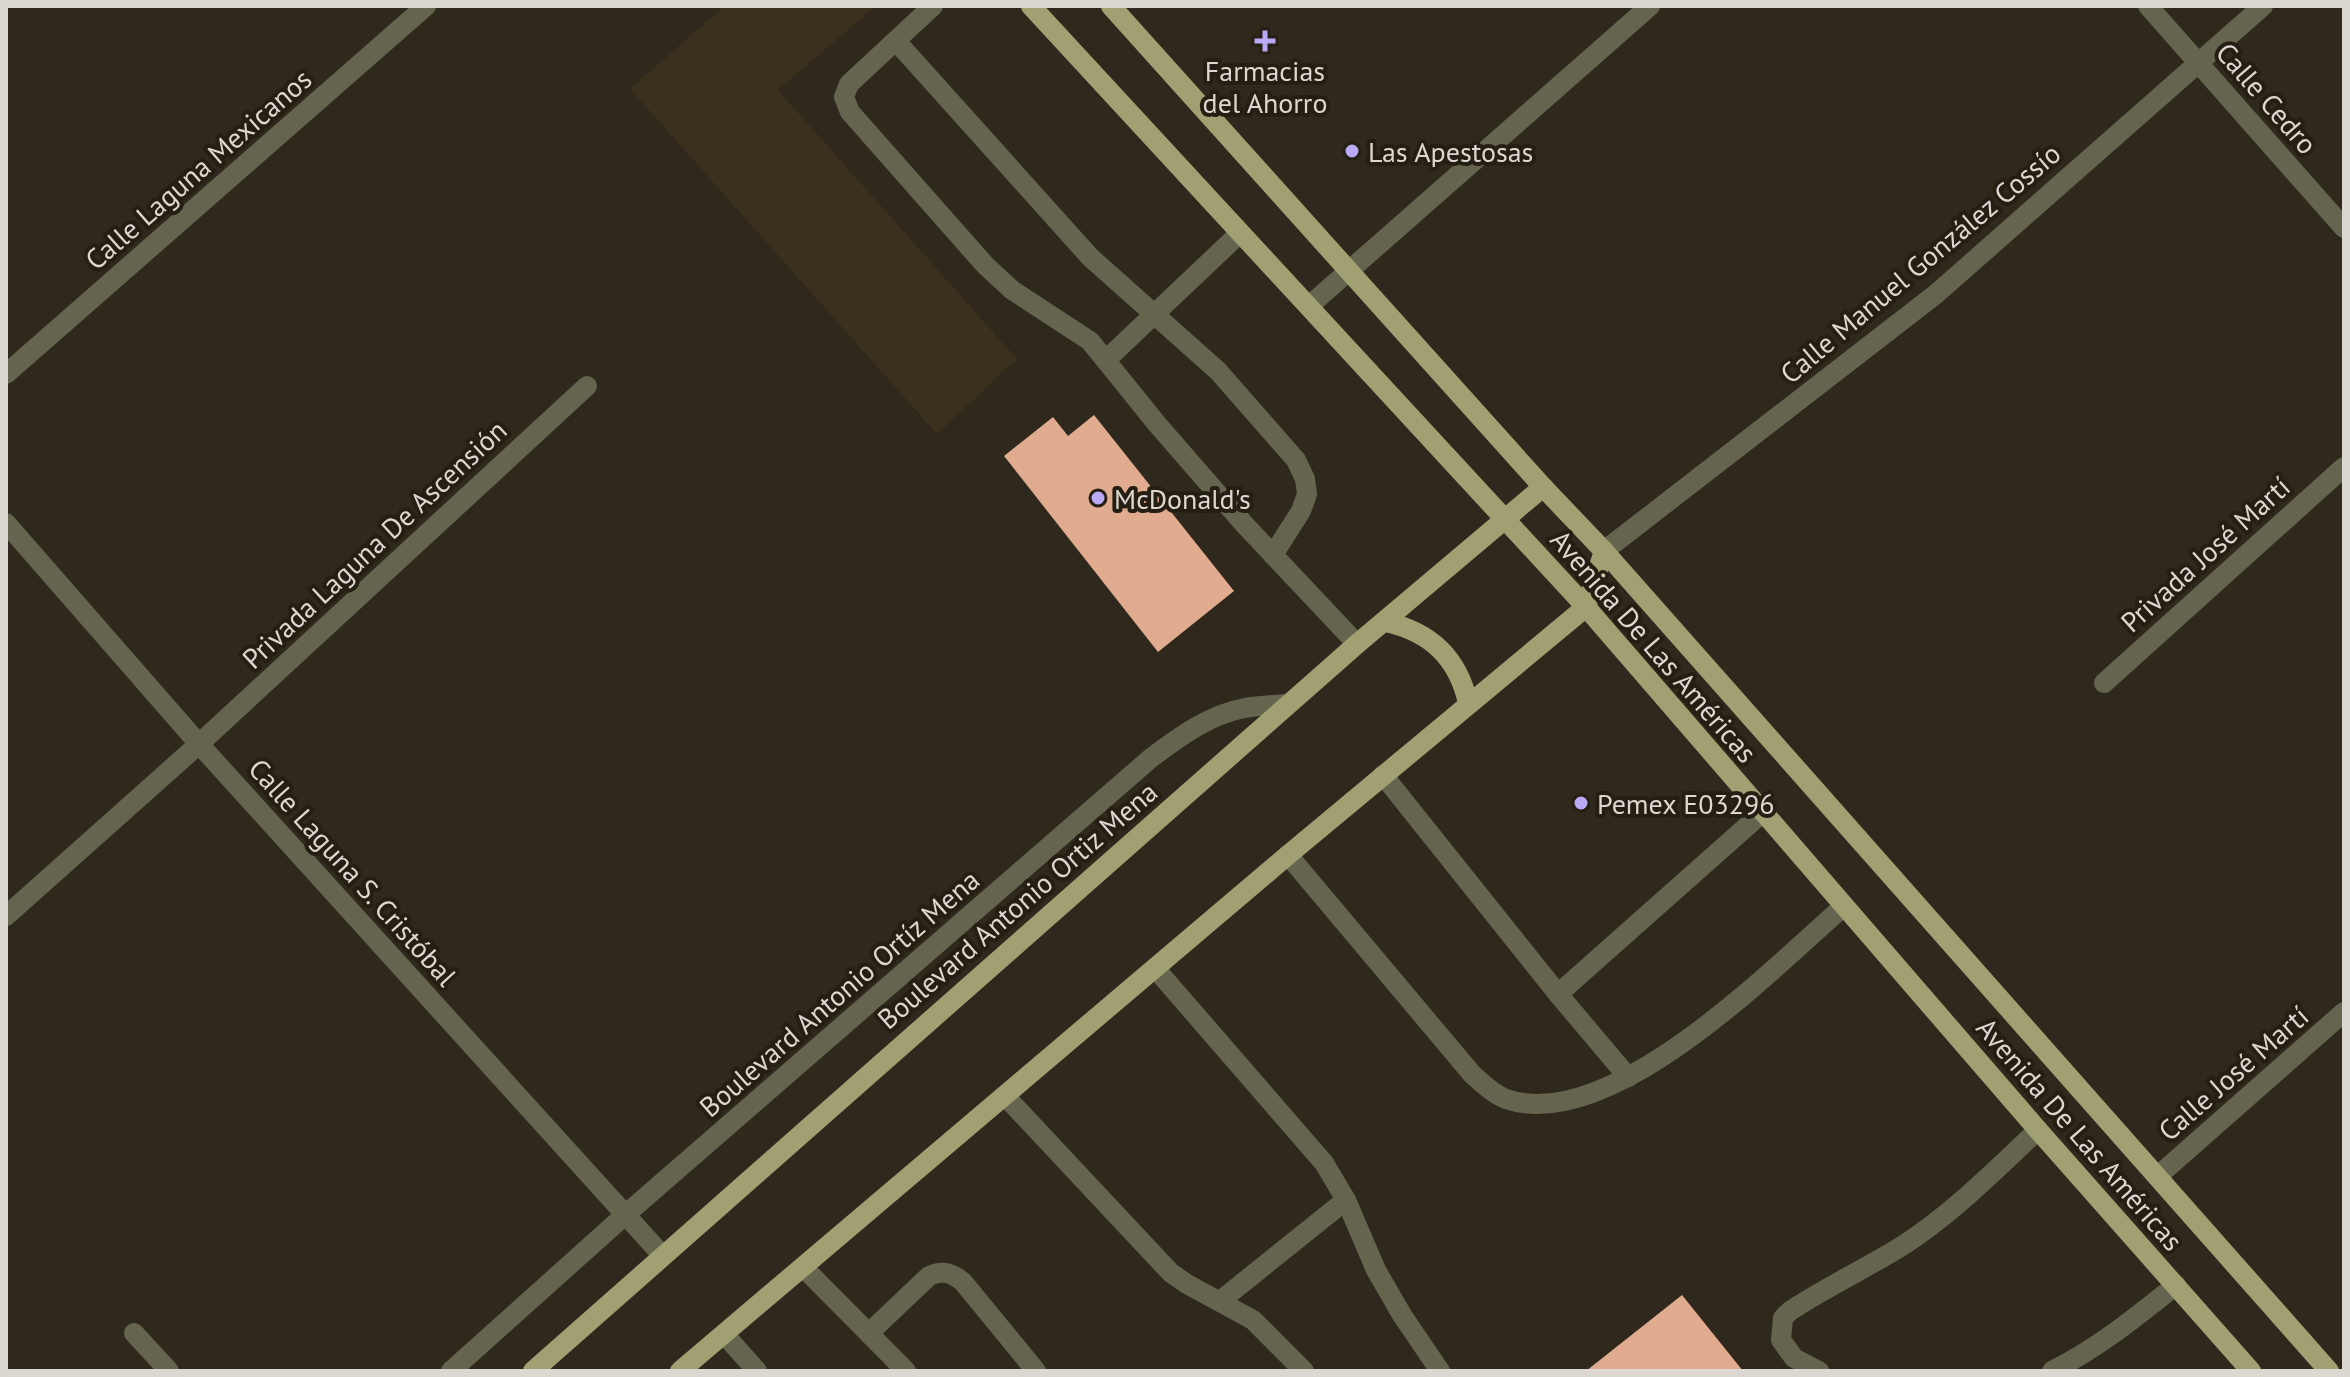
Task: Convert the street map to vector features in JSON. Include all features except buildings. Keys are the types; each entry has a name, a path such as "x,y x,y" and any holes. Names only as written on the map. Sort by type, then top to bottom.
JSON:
{"main road":[{"name":"Avenida De Las Américas","path":"1111,6 1604,551 2159,1175 2329,1371"},
{"name":"Avenida De Las Américas","path":"1037,8 1586,607 1762,813 2251,1371"},
{"name":"Boulevard Antonio Ortiz Mena","path":"533,1371 1288,704 1543,487"},
{"path":"680,1371 1468,703 1586,607 1604,551"},
{"path":"1386,622 1415,631 1440,648 1459,673 1468,703"}],"street":[{"name":"Calle Laguna Mexicanos","path":"6,374 426,6"},
{"path":"933,6 849,84 844,97 850,112 985,265 1012,290 1072,327 1107,359 1157,424 1357,644"},
{"path":"1309,306 1650,6"},
{"name":"Calle Cedro","path":"2148,6 2344,228"},
{"name":"Calle Manuel González Cossío","path":"1604,551 1936,294 2263,6"},
{"path":"896,41 1090,257 1218,371 1301,469 1307,486 1304,503 1273,555"},
{"path":"1107,359 1240,233"},
{"name":"Privada Laguna De Ascensión","path":"6,916 199,744 587,386"},
{"name":"Privada José Martí","path":"2104,683 2344,467"},
{"name":"Calle Laguna S. Cristóbal","path":"6,523 199,744 662,1255"},
{"name":"Boulevard Antonio Ortíz Mena","path":"451,1371 625,1215 1151,758 1179,736 1213,718 1242,708 1288,704"},
{"path":"1383,775 1628,1077"},
{"path":"1558,994 1762,813"},
{"path":"1288,855 1472,1074 1505,1099 1532,1104 1557,1102 1628,1077 1679,1047 1844,906"},
{"path":"1155,968 1324,1163 1346,1200 1376,1270 1440,1371"},
{"name":"Calle José Martí","path":"2159,1175 2344,1012"},
{"path":"1005,1096 1171,1273 1253,1320 1304,1371"},
{"path":"1819,1371 1794,1358 1781,1340 1783,1318 1931,1225 2038,1130"},
{"path":"1220,1301 1346,1200"},
{"path":"803,1267 906,1371"},
{"path":"869,1333 929,1276 938,1272 948,1273 963,1282 1036,1371"},
{"path":"2052,1371 2083,1356 2176,1285"},
{"path":"134,1333 169,1371"},
{"path":"724,1334 757,1371"}],"shaded area":[{"path":"724,6 876,6 778,90 1017,359 937,434 630,89"}],"place":[{"name":"Farmacias del Ahorro","path":"1265,41"},
{"name":"Las Apestosas","path":"1352,151"},
{"name":"McDonald's","path":"1098,498"},
{"name":"Pemex E03296","path":"1581,803"}]}
